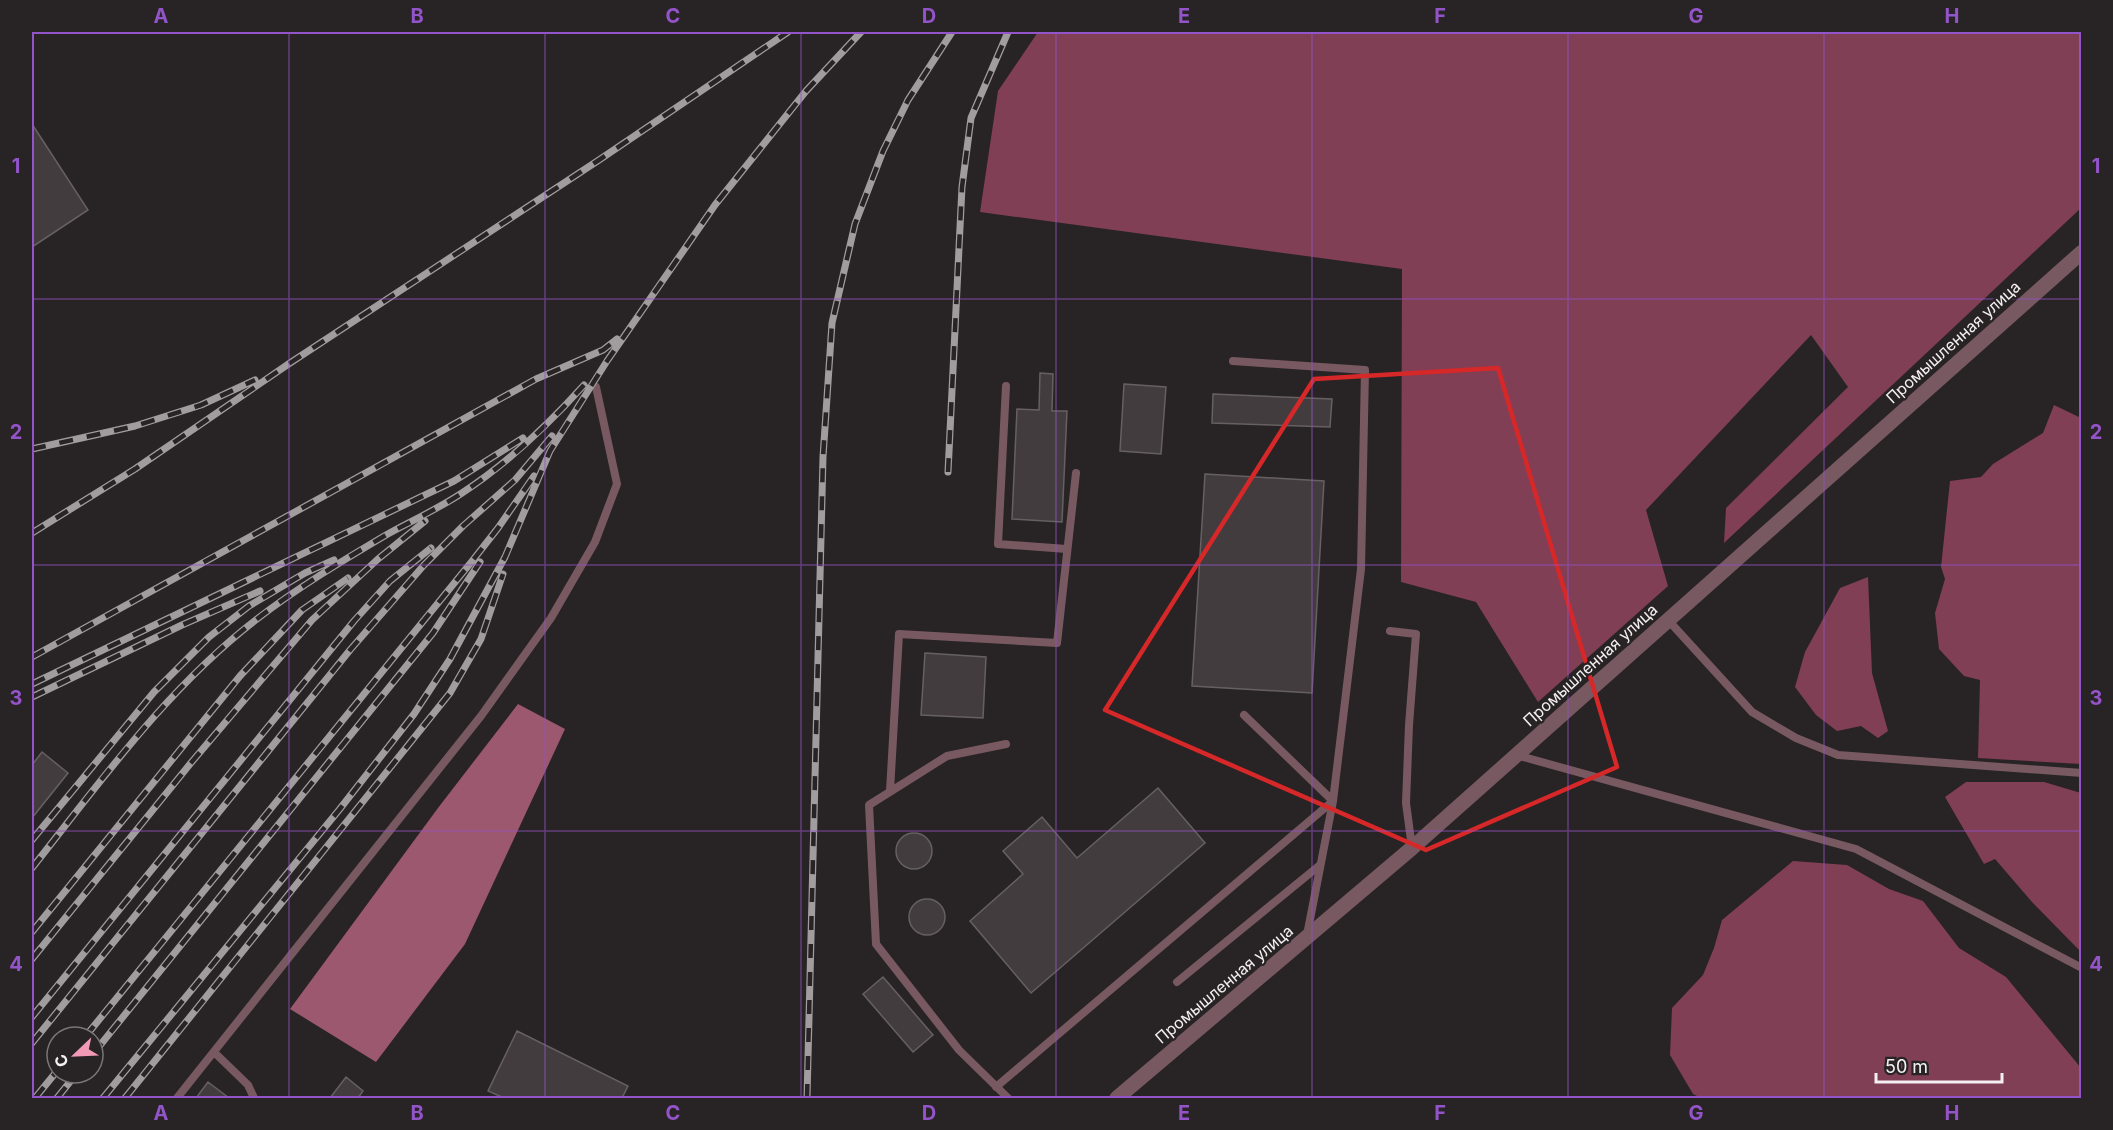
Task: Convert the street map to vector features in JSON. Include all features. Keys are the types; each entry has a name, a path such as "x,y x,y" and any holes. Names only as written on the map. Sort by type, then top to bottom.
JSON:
{"street":[{"name":"Промышленная улица","path":"1117,1098 1412,848 2082,252"}],"lane":[{"path":"1233,361 1365,370 1361,569 1333,801 1307,938"},
{"path":"1006,386 998,544 1067,549"},
{"path":"177,1098 481,716 551,618 595,542 617,484 596,387"},
{"path":"890,791 898,634 1057,643 1076,473"},
{"path":"1668,620 1752,712 1796,738 1839,755 2082,772"},
{"path":"1390,632 1416,634 1406,803 1412,848"},
{"path":"1244,715 1333,801"},
{"path":"1006,744 947,756 869,804 876,944 959,1050 1008,1098"},
{"path":"1516,755 1856,849 2082,969"},
{"path":"996,1087 1333,801"},
{"path":"1177,982 1320,864"},
{"path":"214,1052 248,1084 254,1098"}],"highlighted area":[{"path":"1498,368 1617,767 1426,850 1105,710 1314,379"}],"shaded area":[{"path":"1038,32 2081,32 2081,208 1724,543 1726,508 1848,387 1811,335 1646,510 1668,586 1538,702 1476,602 1401,582 1402,269 980,212 998,91"},
{"path":"2054,405 2081,418 2081,764 1978,758 1980,680 1964,676 1939,649 1935,613 1945,579 1941,567 1950,481 1981,477 1993,464 2043,433"},
{"path":"1868,577 1872,673 1888,731 1878,738 1861,726 1837,731 1816,715 1795,687 1805,652 1840,588"},
{"path":"518,704 565,729 465,944 376,1062 290,1009 438,808"},
{"path":"1966,782 2044,782 2081,793 2081,952 2032,902 1995,859 1984,864 1945,797"},
{"path":"1793,861 1847,865 1889,889 1923,901 1959,948 2006,977 2081,1068 2081,1098 1701,1098 1693,1094 1670,1055 1672,1008 1703,975 1722,920"}],"building":[{"path":"32,124 88,210 32,247"},
{"path":"1040,373 1053,374 1052,411 1067,411 1062,522 1012,519 1017,409 1039,410"},
{"path":"1124,384 1166,387 1161,454 1120,451"},
{"path":"1213,394 1332,399 1330,427 1212,423"},
{"path":"1205,474 1324,481 1312,693 1192,686"},
{"path":"925,653 986,657 983,718 921,715"},
{"path":"42,752 68,773 32,818 32,765"},
{"path":"1158,788 1205,843 1031,993 970,921 1023,874 1003,851 1042,817 1077,858"},
{"path":"914,833 927,838 932,851 927,864 914,869 901,864 896,851 901,838"},
{"path":"927,899 940,904 945,917 940,930 927,935 914,930 909,917 914,904"},
{"path":"883,977 933,1035 913,1052 863,994"},
{"path":"517,1031 628,1086 622,1098 504,1098 488,1091"},
{"path":"346,1077 363,1091 358,1098 330,1098"},
{"path":"208,1082 229,1098 196,1098"}],"railway":[{"path":"32,533 135,469 290,363 599,160 788,32"},
{"path":"103,1098 339,810 414,714 450,659 505,557 550,451 607,361 715,205 806,91 861,32"},
{"path":"807,1098 823,457 832,323 855,224 883,151 908,100 952,32"},
{"path":"948,472 962,187 971,118 1008,32"},
{"path":"32,657 536,379 603,350 617,339"},
{"path":"32,449 135,426 201,405 255,380"},
{"path":"32,868 137,736 194,674 225,646 257,619 320,575 386,535 444,504 479,481 526,443 584,385"},
{"path":"32,1043 350,650 424,565 463,526 515,480 552,436"},
{"path":"32,684 454,481 523,438"},
{"path":"95,1025 473,560 534,476"},
{"path":"32,959 190,764 312,620 378,559 425,521"},
{"path":"32,1017 354,621 390,581 431,548"},
{"path":"32,840 154,692 209,637 249,606 305,573 334,560"},
{"path":"105,1039 433,633 480,562"},
{"path":"125,1098 450,693 481,639 503,574"},
{"path":"32,932 240,676 302,610 348,578"},
{"path":"32,697 182,625 260,591"},
{"path":"35,1098 46,1085"},
{"path":"57,1098 67,1085"}]}
